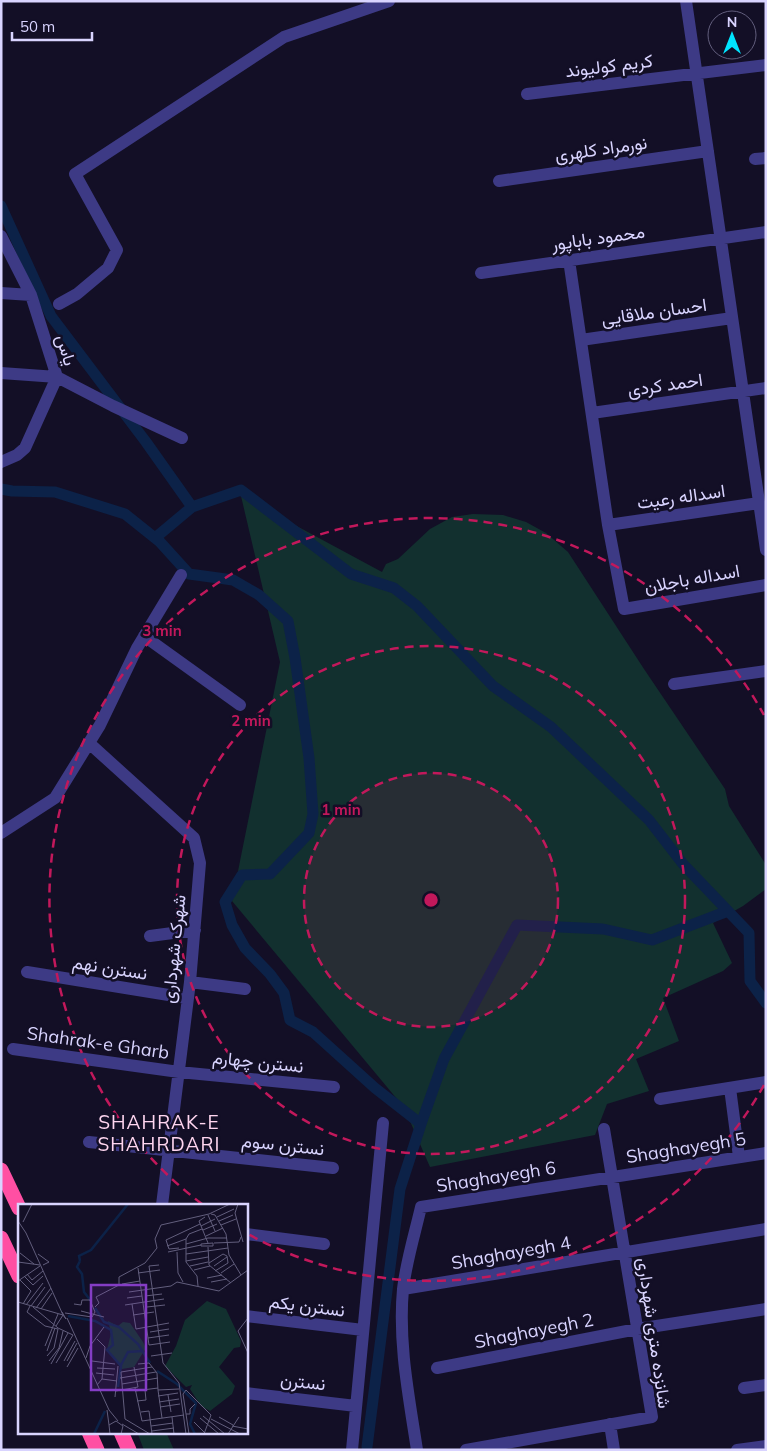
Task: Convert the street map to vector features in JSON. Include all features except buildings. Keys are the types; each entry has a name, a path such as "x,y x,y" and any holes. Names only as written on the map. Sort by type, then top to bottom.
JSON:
{"highway":[{"path":"1,1170 18,1206"},
{"path":"1,1238 18,1274"},
{"path":"91,1434 97,1450"},
{"path":"122,1434 129,1450"}],"street":[{"path":"59,304 77,294 108,268 117,250 75,174 284,37 389,1"},
{"path":"686,1 766,550"},
{"name":"کریم کولیوند","path":"527,94 766,65"},
{"name":"نورمراد کلهری","path":"499,181 708,151"},
{"name":"محمود باباپور","path":"482,273 766,232"},
{"name":"یاس","path":"1,236 31,295 57,377 25,448 17,456 1,462"},
{"path":"570,260 608,525"},
{"path":"1,293 31,295"},
{"name":"احسان ملاقایی","path":"581,340 732,318"},
{"path":"1,373 57,377 136,418 182,438"},
{"name":"احمد کردی","path":"592,413 766,388"},
{"name":"اسداله رعیت","path":"608,525 759,503"},
{"name":"اسداله باجلان","path":"608,525 624,609 766,585"},
{"path":"1,833 55,798 100,725 144,636 181,575"},
{"path":"144,636 240,705"},
{"path":"674,684 766,671"},
{"name":"شهرک شهرداری","path":"89,743 194,838 200,863 190,982 162,1204"},
{"path":"150,936 195,930"},
{"name":"نسترن نهم","path":"27,972 187,998"},
{"path":"190,982 244,989"},
{"name":"Shahrak-e Gharb","path":"13,1049 179,1072"},
{"name":"نسترن چهارم","path":"179,1072 334,1087"},
{"path":"660,1099 766,1082"},
{"path":"730,1088 738,1157"},
{"path":"352,1450 383,1123"},
{"name":"شانزده متری شهرداری","path":"466,1450 652,1417 604,1129"},
{"name":"نسترن سوم","path":"89,1142 333,1168"},
{"name":"Shaghayegh 5","path":"612,1176 766,1153"},
{"name":"Shaghayegh 6","path":"417,1450 404,1362 403,1289 421,1206 612,1176"},
{"name":"Shaghayegh 4","path":"403,1289 766,1228"},
{"path":"248,1234 324,1244"},
{"name":"Shaghayegh 2","path":"437,1368 637,1329 766,1309"},
{"name":"نسترن یکم","path":"248,1316 363,1330"},
{"path":"744,1388 766,1385"},
{"name":"نسترن","path":"248,1393 356,1406"},
{"path":"610,1424 614,1450"},
{"path":"737,1450 766,1446"}],"green space":[{"path":"241,496 382,572 386,564 398,559 430,529 452,517 473,514 503,515 526,522 546,533 568,552 725,789 729,806 766,865 766,889 743,906 713,923 732,963 723,971 663,998 679,1041 636,1059 649,1091 607,1104 595,1135 430,1167 403,1105 232,901 280,662"},
{"path":"138,1434 167,1434 174,1450 144,1450"}],"waterway":[{"path":"1,206 51,316 146,442 192,507 241,490 351,574 394,588 417,606 493,686 551,727 649,820 683,864 749,933 750,981 766,1003"},
{"path":"1,489 55,492 125,514 160,542 189,574 233,580 259,595 288,621 309,758 313,814 309,833 270,874 242,875 225,902 232,925 245,948 270,974 284,993 290,1020 313,1032 375,1088 421,1124 400,1189 367,1447"},
{"path":"155,538 192,507"},
{"path":"421,1124 444,1059 517,925 603,929 652,940 728,911"}],"district":[{"name":"SHAHRAK-E SHAHRDARI","path":"159,1133"}]}
